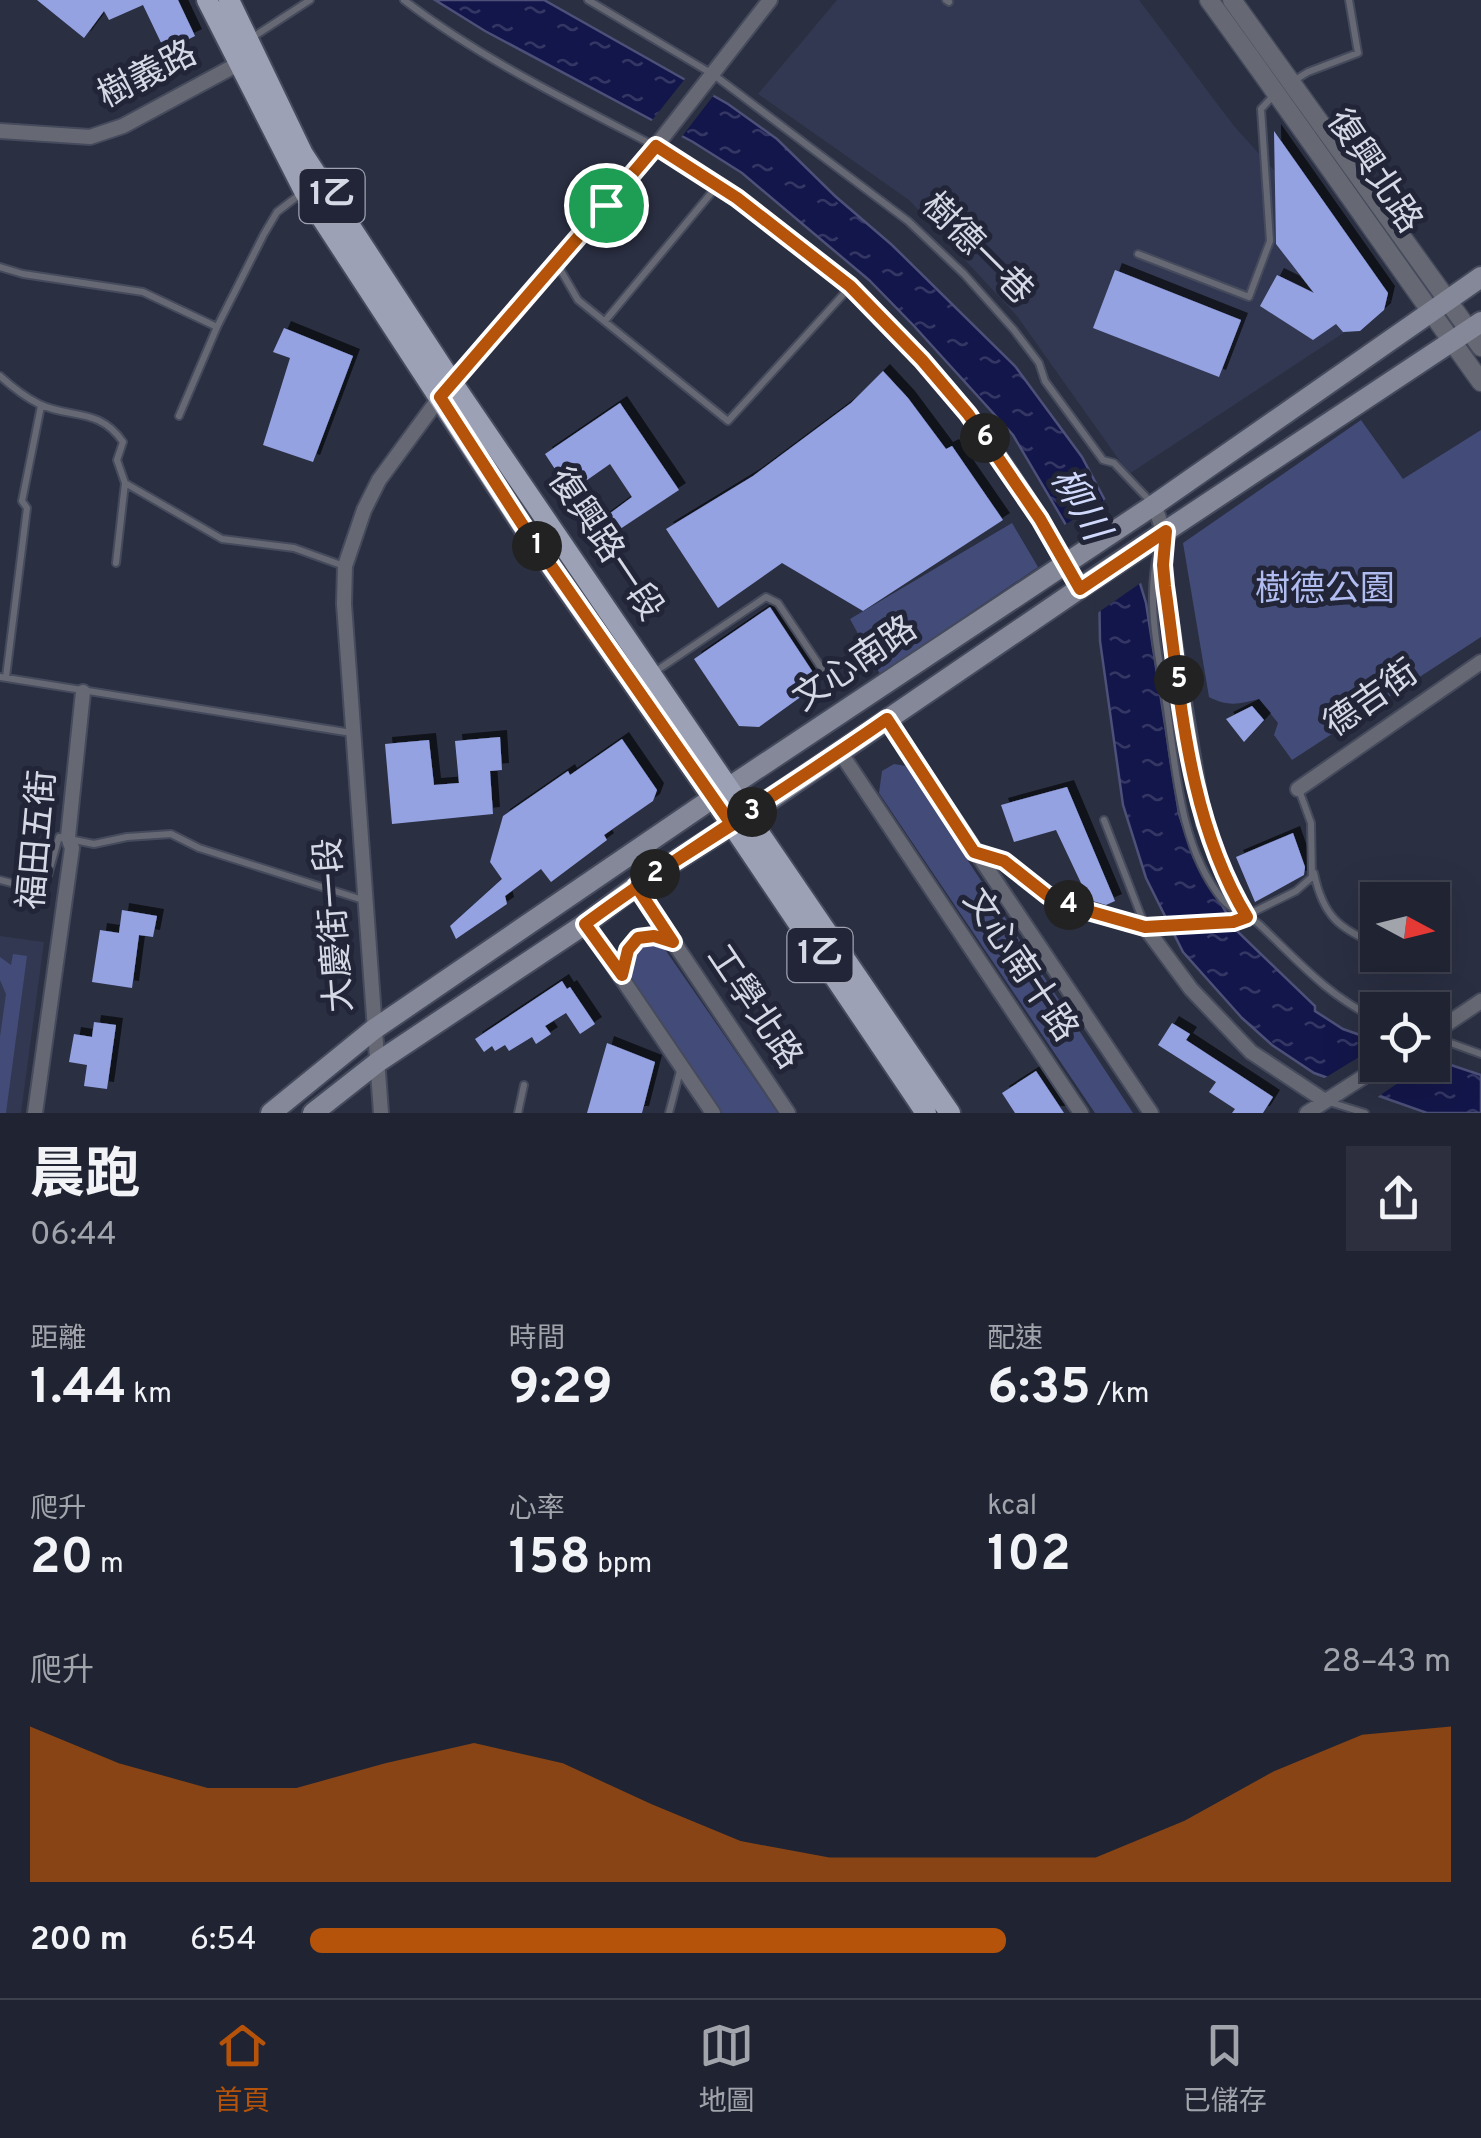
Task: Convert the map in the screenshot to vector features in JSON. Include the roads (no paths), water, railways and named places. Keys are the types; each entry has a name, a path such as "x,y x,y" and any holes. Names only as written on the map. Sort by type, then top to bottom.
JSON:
{"main road":[{"name":"復興路一段","path":"208,0 304,191 652,674 722,793"},
{"name":"復興路一段","path":"228,0 303,154 522,524 741,819 950,1113"},
{"name":"文心南路","path":"271,1113 374,1030 1154,505 1481,277"},
{"name":"文心南路","path":"313,1113 378,1062 1084,585 1471,335"},
{"name":"復興路一段","path":"741,819 926,1113"}],"street":[{"name":"復興北路","path":"1209,0 1284,87"},
{"name":"復興北路","path":"1232,0 1284,87 1439,307 1471,335 1481,382"},
{"name":"大慶街一段","path":"381,1113 363,900 345,566 379,480 446,390 710,80 766,2"},
{"name":"樹義路","path":"0,131 90,138 123,126 238,64 248,41"},
{"path":"658,143 850,286 968,414 1084,585"},
{"path":"974,852 1004,861 1047,895 1074,907 1152,927 1240,919 1204,824 1165,586 1166,531 1154,505"},
{"name":"德吉街","path":"1298,788 1481,662"},
{"name":"福田五街","path":"35,1113 72,848 68,837 83,692"},
{"name":"文心南十路","path":"887,719 1151,1113"},
{"name":"文心南十路","path":"840,752 1081,1113"},
{"name":"工學北路","path":"636,886 788,1113"},
{"path":"585,924 713,1113"},
{"path":"1152,927 1191,989 1252,1052 1325,1101"},
{"path":"1450,1024 1481,1001"},
{"path":"1307,1113 1360,1079"}],"lane":[{"path":"248,41 310,0"},
{"path":"404,0 455,36 566,100 658,143"},
{"name":"樹德一巷","path":"588,0 710,80 908,221 964,274 1020,338 1039,363 1045,382 1103,460 1114,463 1154,505"},
{"path":"1138,254 1249,298 1270,241 1261,109 1284,87 1308,72 1358,53 1349,0"},
{"path":"605,321 718,185"},
{"path":"180,416 217,327 277,212 304,191"},
{"path":"557,264 578,300 728,421 850,286"},
{"path":"0,267 144,292 217,327"},
{"path":"0,376 41,406 96,418 123,442 118,460 125,483 116,563"},
{"path":"41,406 22,501 27,508 3,677 353,733"},
{"path":"125,483 222,538 294,548 345,566"},
{"path":"652,674 766,597 778,603 828,678"},
{"path":"1240,919 1306,884 1312,877 1311,823 1298,788"},
{"path":"1104,820 1152,927"},
{"path":"0,880 30,888 48,875 59,837 94,844 171,834 199,848 363,900"},
{"path":"1312,862 1326,909 1339,926 1360,936"},
{"path":"1240,919 1256,922 1328,991 1360,1010"},
{"path":"622,975 628,950 638,938 654,936 673,942"},
{"path":"1450,1043 1481,1054"},
{"path":"668,1113 681,1067"},
{"path":"518,1113 524,1085"},
{"path":"1325,1101 1364,1113"}],"water":[{"name":"柳川","path":"435,0 544,0 728,104 777,139 1015,366 1082,457 1128,544 1146,603 1179,814 1194,858 1237,931 1315,1006 1315,1011 1360,1035 1360,1082 1450,1082 1450,1065 1481,1075 1481,1113 1427,1113 1314,1073 1272,1045 1242,1018 1183,952 1146,878 1123,805 1100,641 1099,581 1013,435 914,326 869,280 742,173 693,142 485,31"}],"park label":[{"name":"樹德公園","path":"1325,591"}]}
